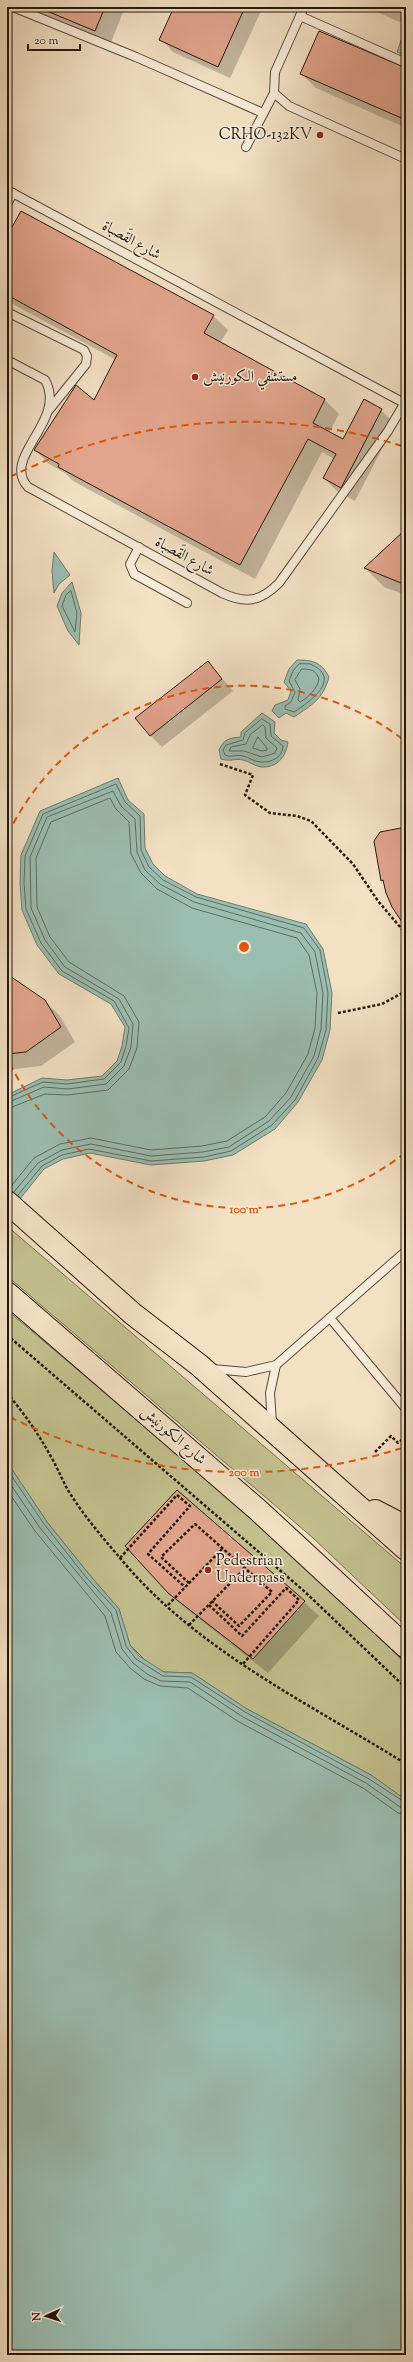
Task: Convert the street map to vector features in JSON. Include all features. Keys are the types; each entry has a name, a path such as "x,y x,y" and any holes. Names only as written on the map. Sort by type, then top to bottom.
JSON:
{"highway":[{"path":"7,1202 133,1314 199,1365 276,1436 406,1549"},
{"name":"شارع الكورنيش","path":"7,1293 258,1510 406,1647"},
{"path":"348,1497 406,1527"}],"lane":[{"path":"13,7 136,57 263,113"},
{"path":"246,146 263,113 276,94 274,72 304,7"},
{"path":"300,16 406,63"},
{"path":"276,94 289,106 406,159"},
{"name":"شارع القَصباة","path":"7,204 10,192 405,404 388,431 279,583 263,596 245,600 232,598 138,548 28,487 21,481 18,475 19,460 45,416 51,396 44,380 7,360"},
{"path":"7,312 84,350 87,356 86,364 45,416"},
{"path":"138,548 130,564 134,574 186,603"},
{"path":"199,1365 216,1370 231,1372 261,1369 276,1365 406,1251"},
{"path":"330,1318 406,1409"},
{"path":"276,1365 271,1386 269,1408 276,1436"}],"path":[{"path":"220,764 253,775 245,795 270,813 298,816 311,821 353,864 378,901 406,934"},
{"path":"338,1013 382,1004 406,991"},
{"path":"7,1335 304,1590 406,1688"},
{"path":"7,1393 22,1411 50,1454 72,1496 120,1558 145,1586 189,1625 242,1665 406,1764"},
{"path":"375,1452 391,1436 398,1444 406,1436"},
{"path":"120,1558 177,1495 190,1506 148,1554 186,1587"},
{"path":"189,1583 161,1557 195,1524 272,1592 239,1626 212,1602"},
{"path":"168,1605 222,1549"},
{"path":"189,1625 245,1568"},
{"path":"208,1605 242,1636 286,1588 299,1600 242,1665"}],"shaded area":[{"path":"7,1226 406,1568 406,1626 312,1537 7,1276"},
{"path":"7,1310 295,1554 406,1664 406,1800 371,1775 247,1709 192,1673 164,1672 151,1666 130,1645 119,1609 47,1522 7,1462"}],"water":[{"path":"406,26 406,56 397,52"},
{"path":"54,552 70,575 59,584 54,593 52,571"},
{"path":"72,582 81,613 79,645 68,631 57,606 62,593"},
{"path":"297,660 312,661 320,665 329,677 327,685 316,701 294,717 286,713 279,718 272,711 275,705 288,700 291,691 284,682 289,669"},
{"path":"262,713 275,722 274,733 281,740 288,742 283,757 272,766 267,767 256,766 247,761 238,759 221,759 219,750 223,743 230,739 241,737 241,732"},
{"path":"118,778 128,800 144,814 145,848 153,864 165,876 197,894 306,924 323,949 332,993 330,1030 322,1060 298,1102 275,1129 233,1155 204,1161 151,1165 90,1153 63,1159 44,1169 7,1215 7,1095 42,1078 67,1080 102,1076 117,1061 122,1046 125,1027 111,1004 59,974 37,945 22,910 20,883 21,855 40,811"},
{"path":"7,1462 47,1522 119,1609 130,1645 139,1656 164,1672 192,1673 247,1709 371,1775 406,1800 406,2355 7,2355"}],"building":[{"path":"37,7 105,7 95,31"},
{"path":"174,7 245,7 218,67 159,40"},
{"path":"319,31 406,68 406,120 300,74"},
{"name":"مستشفي الكورنيش","path":"21,211 214,315 204,333 325,399 313,423 343,439 364,399 382,409 341,488 323,478 336,454 308,439 240,565 58,467 59,464 34,450 76,385 94,400 117,355 7,295 7,236"},
{"path":"406,529 406,585 364,568"},
{"path":"208,661 222,679 150,736 135,718"},
{"path":"406,827 406,928 392,907 386,893 383,880 381,881 374,841 380,832"},
{"path":"7,974 45,1000 61,1027 26,1052 7,1054"},
{"name":"Pedestrian Underpass","path":"177,1490 305,1601 253,1659 168,1593 125,1546"}],"place":[{"name":"CRHO-132KV","path":"320,135"},
{"name":"مستشفي الكورنيش","path":"195,377"},
{"name":"Pedestrian Underpass","path":"208,1570"}]}
